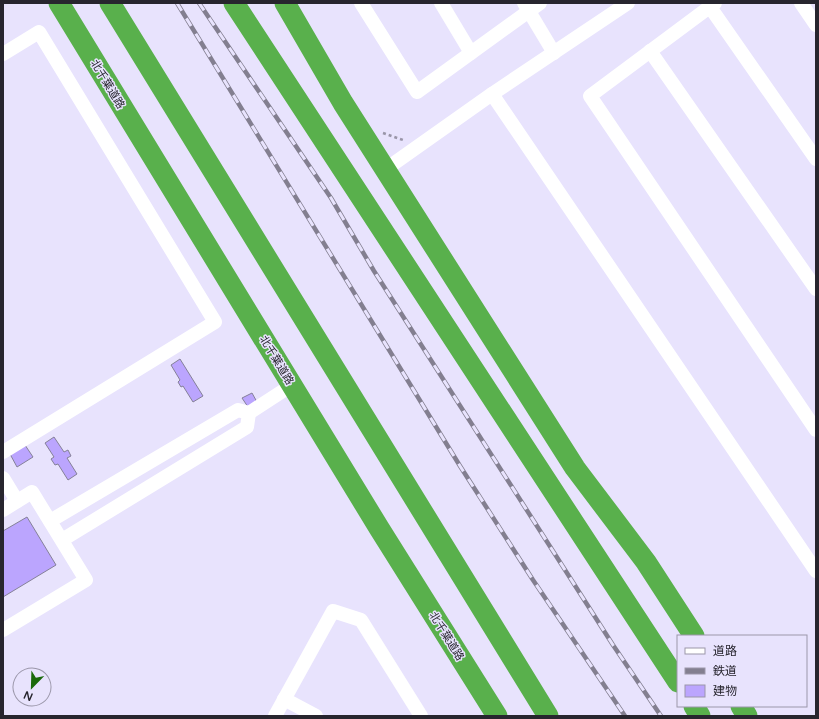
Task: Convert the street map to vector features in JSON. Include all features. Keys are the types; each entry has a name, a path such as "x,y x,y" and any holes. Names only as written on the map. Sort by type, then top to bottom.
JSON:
{"highway":[{"name":"北千葉道路","path":"59,3 292,385 497,716"},
{"path":"110,3 548,716"},
{"path":"234,3 677,680"},
{"path":"285,3 343,103 575,468 646,562 693,635"},
{"path":"695,707 700,716"},
{"path":"742,707 747,716"}],"street":[{"path":"361,3 417,92 471,53 531,6 554,53"},
{"path":"441,3 471,53"},
{"path":"386,169 492,94 628,3"},
{"path":"801,3 816,25"},
{"path":"816,159 713,5 590,96 816,430"},
{"path":"3,54 39,32 214,322 3,452"},
{"path":"650,51 816,289"},
{"path":"492,94 816,571"},
{"path":"50,521 238,410 249,413 292,385"},
{"path":"62,540 247,428 249,413"},
{"path":"3,478 17,501"},
{"path":"3,510 32,492 86,580 3,630"},
{"path":"275,716 333,611 361,620 421,716"},
{"path":"284,699 316,716"}],"building":[{"path":"180,359 203,396 193,402 183,386 181,387 178,382 180,380 171,365"},
{"path":"252,393 257,402 248,407 242,398"},
{"path":"54,437 64,452 68,450 71,456 67,458 77,474 68,480 58,464 55,465 51,459 54,457 45,443"},
{"path":"25,445 33,457 17,467 10,454"},
{"path":"27,517 56,565 3,597 3,531"}],"railway":[{"path":"177,3 460,466 533,580 625,716"},
{"path":"199,3 331,198 374,271 613,645 661,716"}]}
